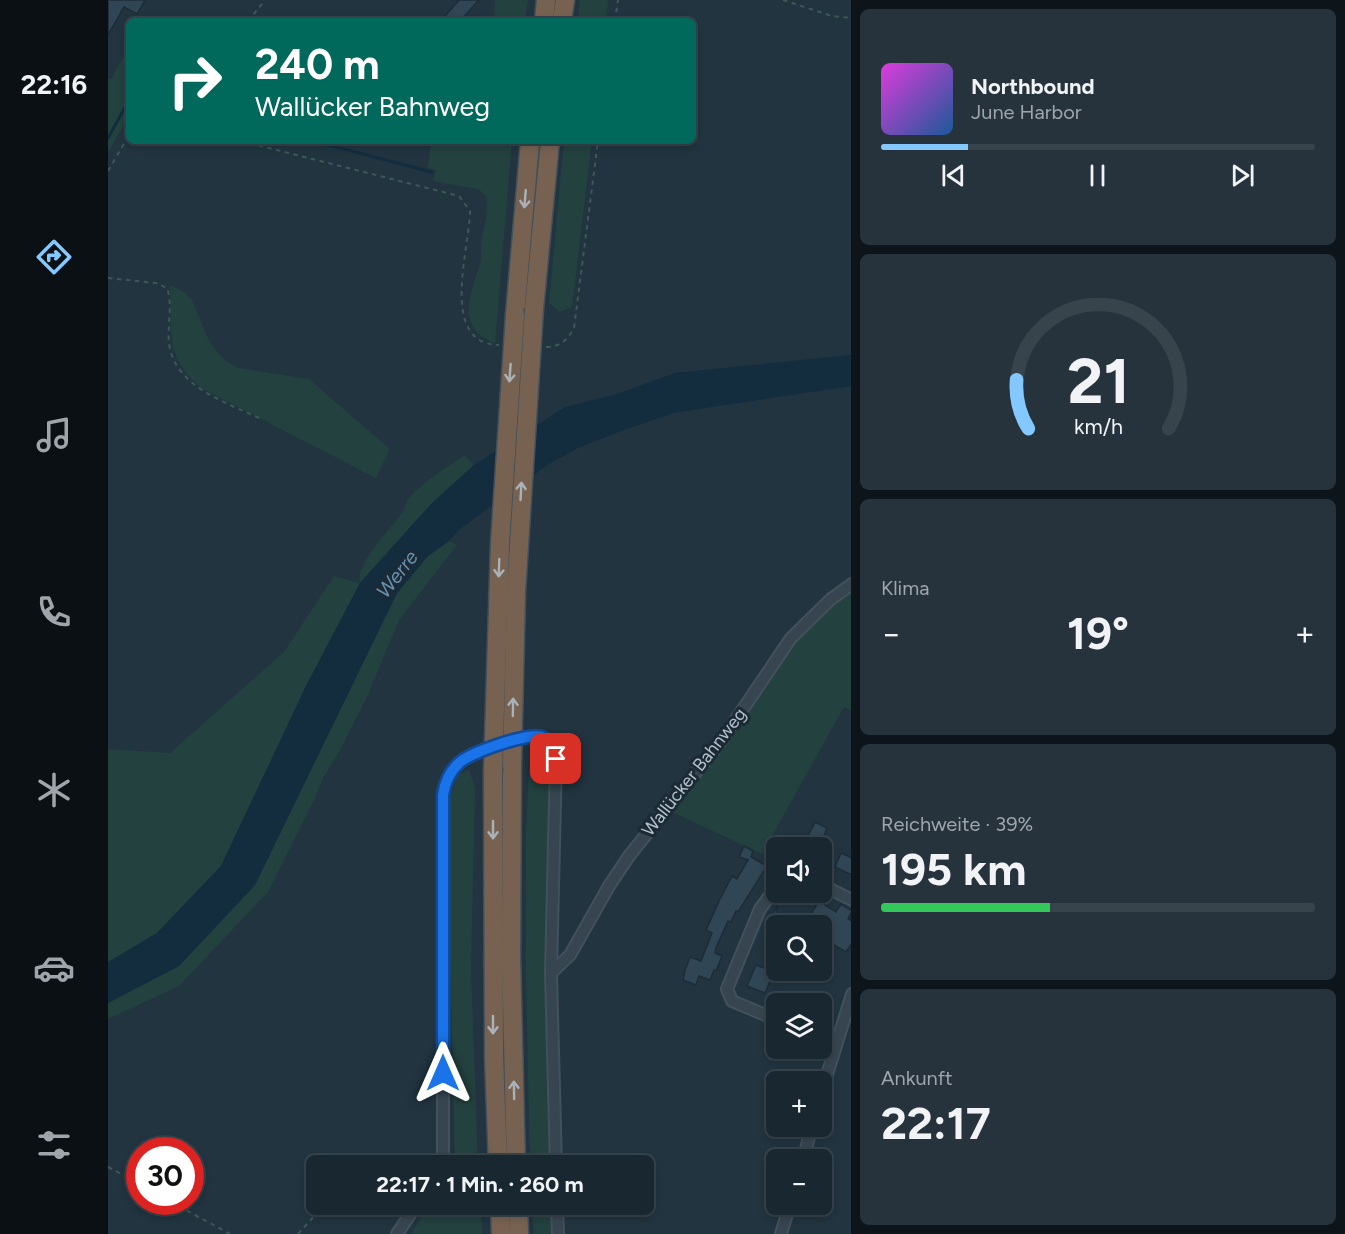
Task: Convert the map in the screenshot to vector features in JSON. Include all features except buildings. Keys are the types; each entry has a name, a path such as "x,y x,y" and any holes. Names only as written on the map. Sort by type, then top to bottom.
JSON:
{"highway":[{"path":"544,18 546,0"},
{"path":"562,18 565,0"},
{"path":"498,1155 494,1056 493,772 500,544 514,315 530,144"},
{"path":"516,1155 511,957 516,592 534,309 550,144"},
{"path":"500,1215 501,1234"},
{"path":"518,1215 519,1234"}],"street":[{"name":"Wallücker Bahnweg","path":"551,973 570,955 609,886 629,856 722,740 791,638 831,599 851,585"},
{"path":"443,1155 443,795 445,783 450,772 469,755 530,736 542,737 547,741 553,748 556,759 551,973 556,1155"},
{"path":"832,890 851,900"},
{"path":"766,901 760,909 727,989 732,1001 766,1015"},
{"path":"828,1071 851,997"},
{"path":"832,1042 836,1043"},
{"path":"397,1234 410,1215"},
{"path":"557,1215 558,1234"},
{"path":"781,1234 787,1215"}],"path":[{"path":"250,18 265,0"},
{"path":"615,18 618,0"},
{"path":"783,0 832,16 851,18"},
{"path":"108,171 126,140"},
{"path":"253,144 459,196 470,211 461,287 461,307 469,329 477,339 487,345 509,346"},
{"path":"542,347 553,347 568,340 574,328 598,144"},
{"path":"108,278 156,283 167,288 169,344 176,363 190,381 203,391 261,419"},
{"path":"108,1167 126,1177"},
{"path":"195,1215 230,1234"},
{"path":"298,1234 315,1215"}],"green space":[{"path":"495,0 528,0 525,18 494,18"},
{"path":"580,0 608,0 606,18 578,18"},
{"path":"126,53 126,122 108,152 108,78 111,79"},
{"path":"431,144 512,144 495,343 482,336 474,328 469,309 481,260 487,210 486,196 478,189 433,181 436,170 428,168"},
{"path":"564,144 592,144 572,307 560,312 549,303"},
{"path":"170,285 186,293 192,300 209,341 223,359 238,368 309,379 390,449 376,478 203,389 190,378 176,355 173,343"},
{"path":"465,455 474,465 431,504 360,583 360,575 368,556 402,513 410,497 429,480"},
{"path":"449,541 457,545 399,620 367,697 323,778 268,892 179,986 108,1019 108,1003 179,966 255,885 397,593 428,556"},
{"path":"334,576 360,583 306,686 221,866 157,933 108,962 108,749 170,753 284,652"},
{"path":"851,590 851,711 844,707 771,837 766,837 766,847 762,854 668,810 796,640 829,606"},
{"path":"539,744 550,752 553,761 552,1155 530,1155 526,832 530,749"},
{"path":"469,770 475,788 471,969 478,1155 455,1155 447,831 450,802 458,774"},
{"path":"423,1215 481,1215 482,1234 411,1234"},
{"path":"533,1215 553,1215 554,1234 534,1234"}],"water":[{"name":"Werre","path":"851,355 851,386 673,413 578,448 549,464 460,529 449,541 428,556 397,593 255,885 179,966 108,1003 108,962 157,933 221,866 306,686 360,583 431,504 474,465 565,407 617,394 675,373"}],"waterway":[{"path":"108,138 126,106"},
{"path":"325,144 432,172"}],"route":[{"path":"443,1073 443,795 445,783 450,772 469,755 530,736 542,737 547,741 553,748 556,759"}]}
